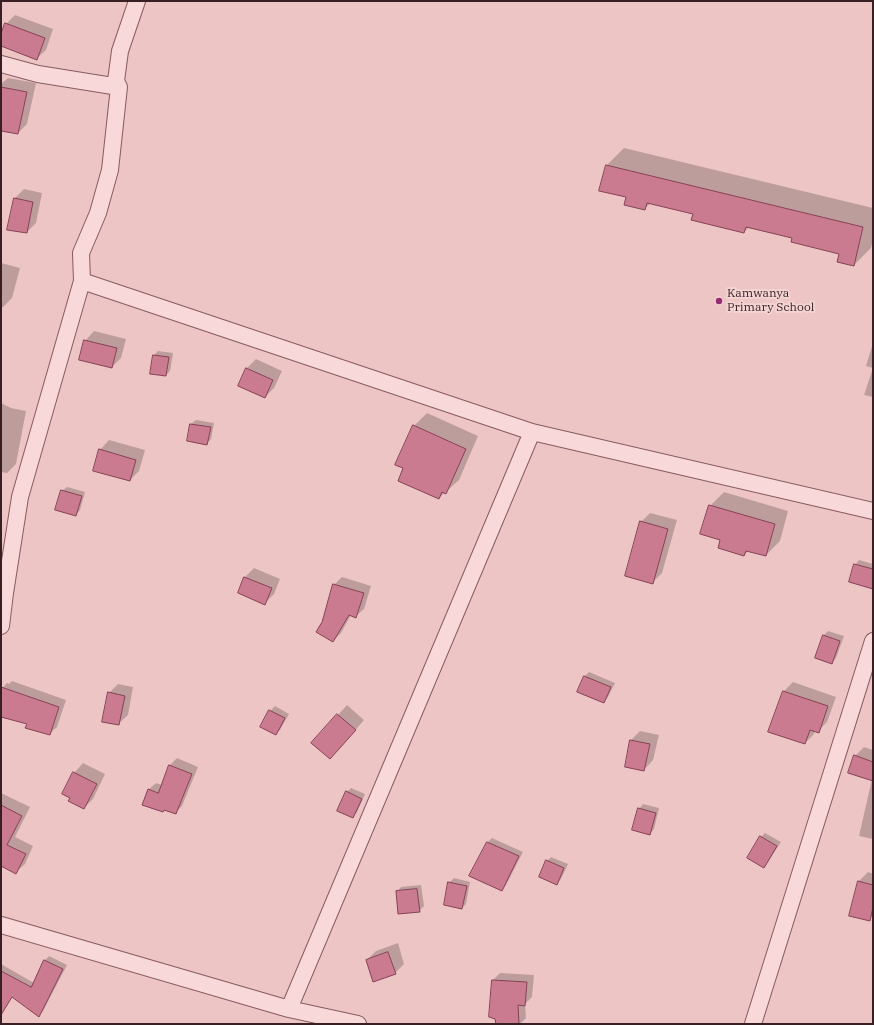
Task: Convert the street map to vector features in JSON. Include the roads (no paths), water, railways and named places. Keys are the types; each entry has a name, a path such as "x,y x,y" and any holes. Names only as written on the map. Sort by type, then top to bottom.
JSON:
{"street":[{"path":"1,626 20,497 82,281 81,253 98,213 110,170 119,87 116,81 120,51 137,1"},
{"path":"1,64 38,74 119,87"},
{"path":"82,281 532,432 873,511"},
{"path":"289,1008 532,432"},
{"path":"840,504 873,507"},
{"path":"753,1024 873,641"},
{"path":"1,925 289,1008 358,1024"}],"place":[{"name":"Kamwanya Primary School","path":"719,301"}]}
